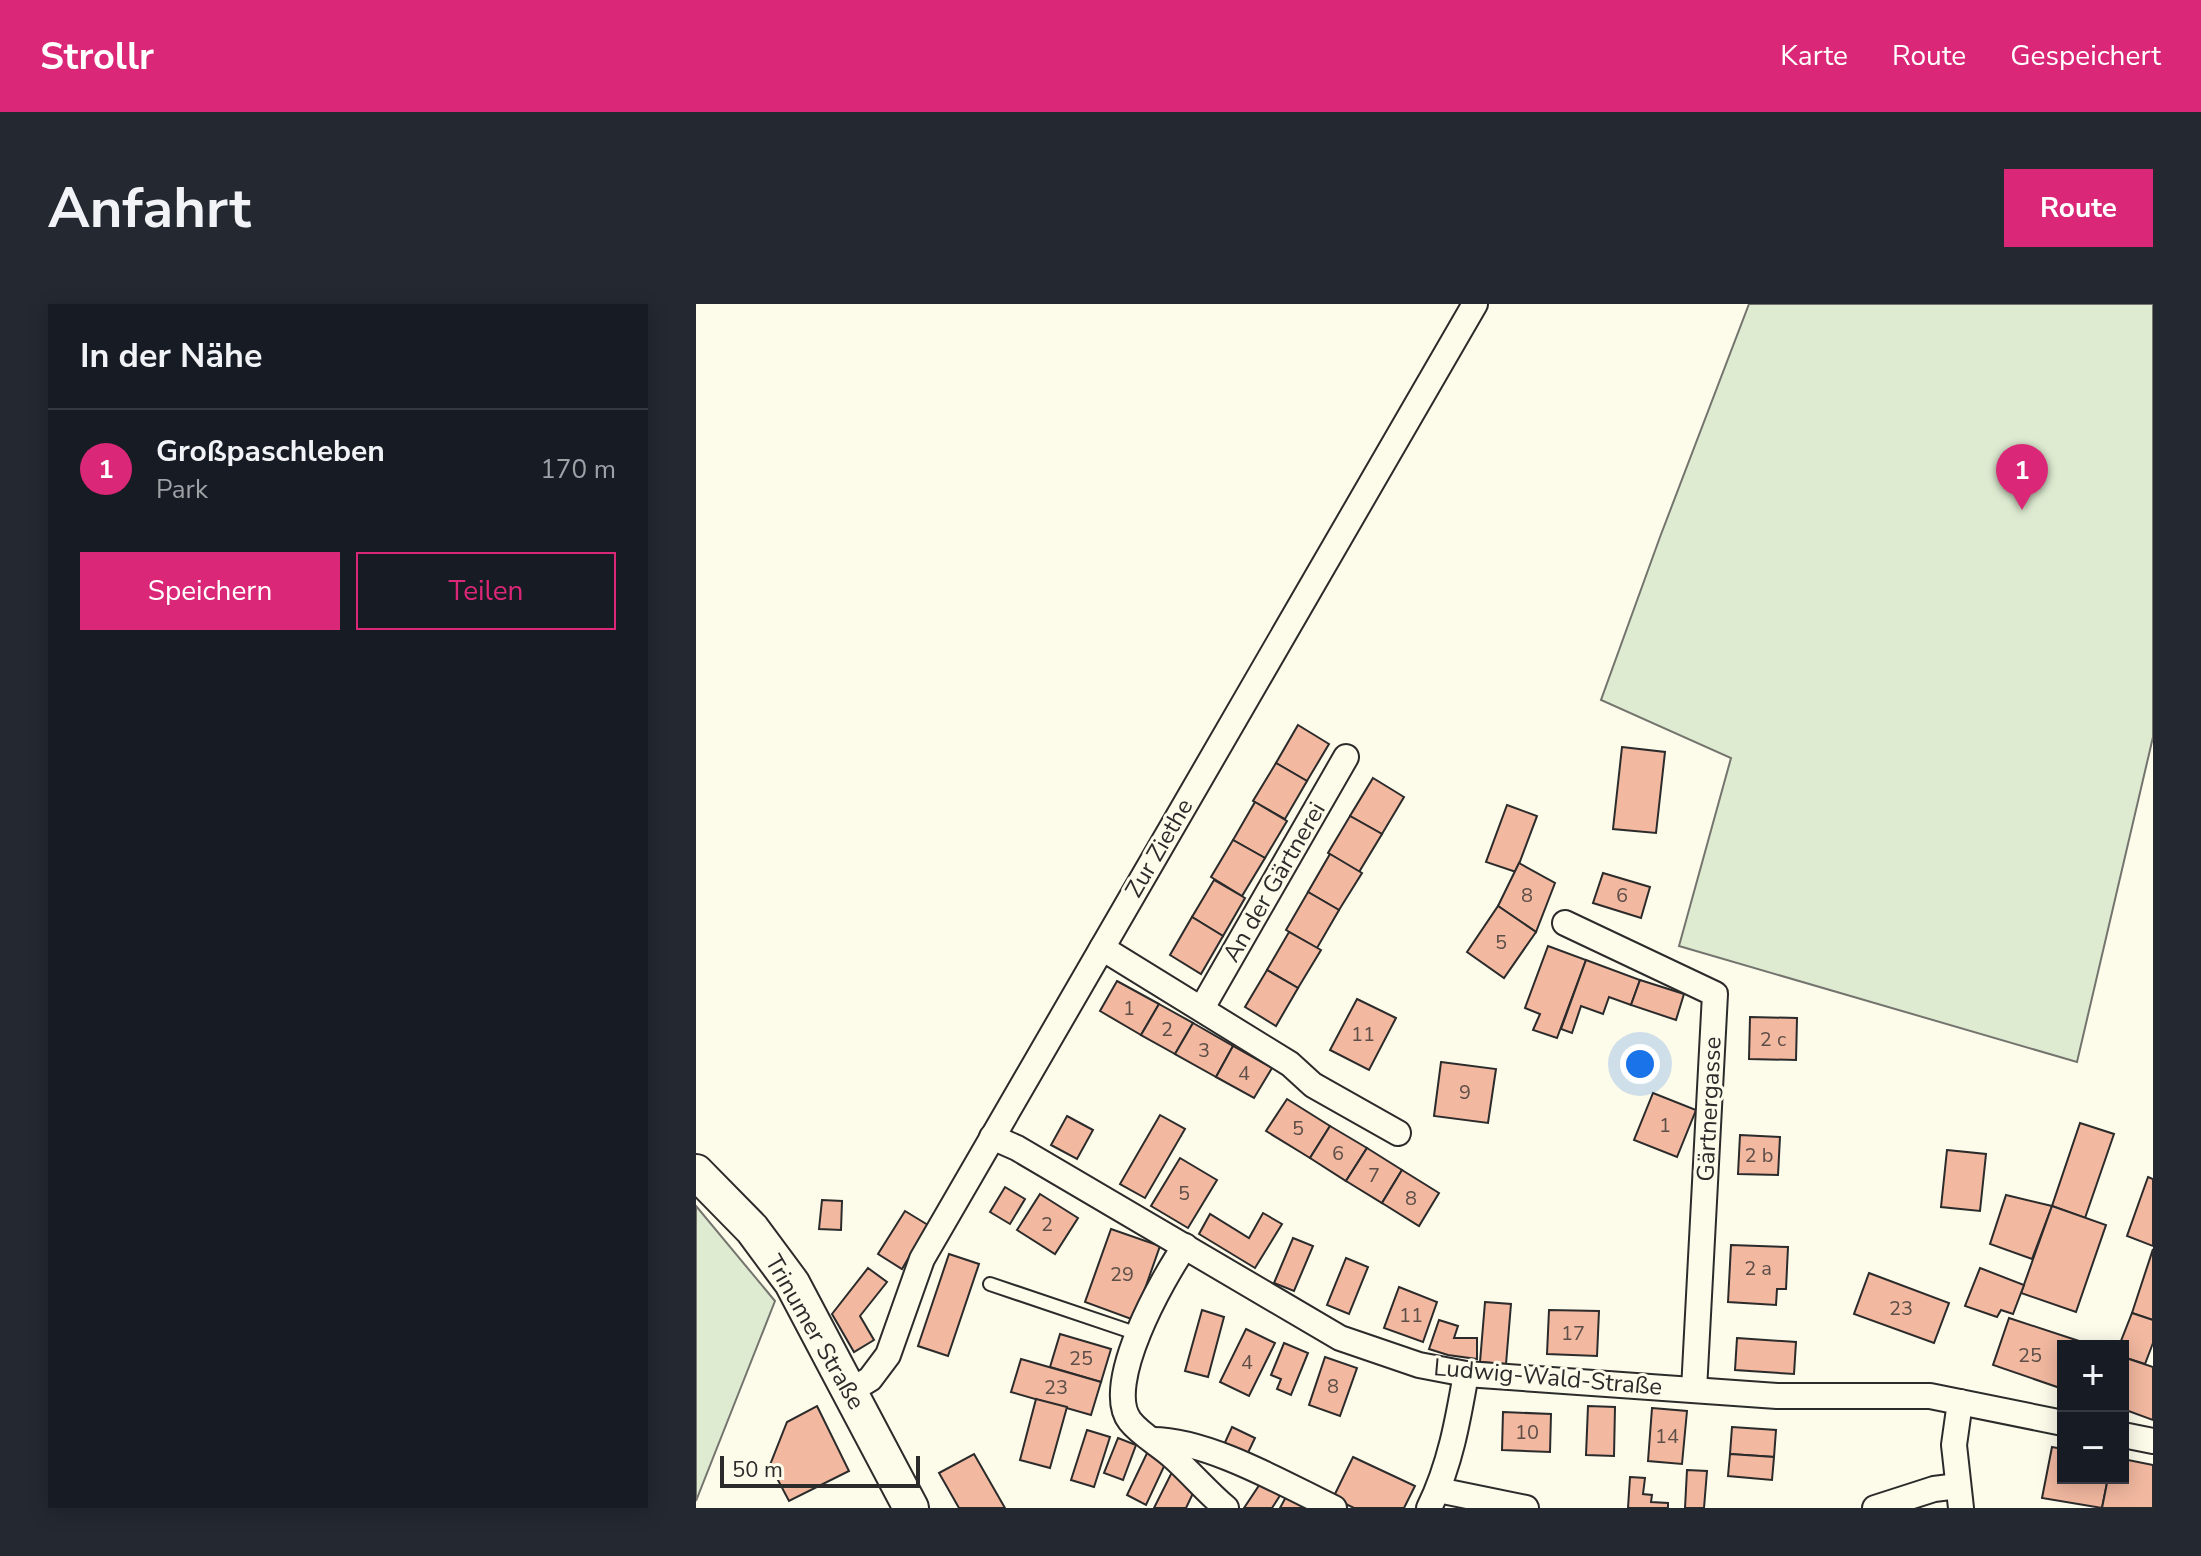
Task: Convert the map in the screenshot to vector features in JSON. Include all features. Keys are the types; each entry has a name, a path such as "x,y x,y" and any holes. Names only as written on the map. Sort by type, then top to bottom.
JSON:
{"main road":[{"name":"Trinumer Straße","path":"696,1172 752,1229 775,1258 807,1309 911,1508"}],"street":[{"name":"Zur Ziethe","path":"850,1391 870,1379 888,1355 922,1259 1475,304"},
{"name":"An der Gärtnerei","path":"1202,1008 1346,757"},
{"name":"Gärtnergasse","path":"1565,923 1715,994 1694,1390"},
{"path":"1102,948 1290,1064 1313,1085 1398,1133"},
{"name":"Ludwig-Wald-Straße","path":"992,1137 1017,1148 1340,1338 1419,1365 1466,1374 1777,1396 1906,1395 1960,1402 2057,1422"},
{"path":"1185,1246 1152,1298 1126,1372 1122,1403 1130,1421 1226,1508"},
{"path":"1466,1374 1451,1450 1434,1499 1526,1508"},
{"path":"1875,1508 1934,1489 1960,1497 1954,1445 1960,1402"},
{"path":"2129,1436 2153,1441"},
{"path":"1153,1440 1173,1440 1214,1454 1334,1508"}],"lane":[{"path":"990,1284 1138,1334"}],"green space":[{"path":"1749,304 2153,304 2153,737 2077,1062 1679,946 1731,758 1601,700"},
{"path":"696,1206 775,1301 696,1501"}],"building":[{"path":"1298,725 1329,744 1307,781 1276,763"},
{"path":"1622,747 1665,752 1656,833 1613,829"},
{"path":"1276,763 1307,781 1285,819 1253,801"},
{"path":"1373,778 1404,797 1382,834 1350,816"},
{"path":"1255,802 1287,821 1265,858 1233,840"},
{"path":"1507,805 1537,816 1516,872 1486,862"},
{"path":"1350,816 1382,834 1359,872 1328,853"},
{"path":"1233,840 1265,858 1242,896 1211,877"},
{"path":"1330,854 1362,873 1339,910 1308,892"},
{"path":"1519,863 1555,883 1536,932 1498,906"},
{"path":"1603,873 1650,887 1641,918 1593,903"},
{"path":"1214,880 1245,898 1223,936 1192,917"},
{"path":"1308,892 1339,910 1317,948 1286,930"},
{"path":"1498,906 1536,932 1504,978 1467,952"},
{"path":"1192,917 1223,936 1201,974 1170,955"},
{"path":"1289,932 1321,950 1298,988 1267,970"},
{"path":"1548,946 1586,960 1557,1038 1533,1030 1540,1014 1525,1008"},
{"path":"1586,960 1640,980 1631,1005 1609,997 1603,1014 1581,1006 1572,1033 1561,1029"},
{"path":"1267,970 1298,988 1276,1026 1245,1007"},
{"path":"1640,980 1684,994 1676,1020 1631,1005"},
{"path":"1117,981 1159,1004 1141,1035 1100,1011"},
{"path":"1357,999 1396,1018 1369,1070 1330,1050"},
{"path":"1159,1004 1193,1023 1175,1054 1141,1035"},
{"path":"1750,1017 1797,1018 1796,1060 1749,1059"},
{"path":"1193,1023 1233,1046 1216,1077 1175,1054"},
{"path":"1233,1046 1272,1068 1254,1098 1216,1077"},
{"path":"1441,1062 1496,1069 1488,1123 1434,1116"},
{"path":"1653,1093 1696,1110 1677,1157 1634,1140"},
{"path":"1287,1099 1330,1126 1310,1158 1266,1131"},
{"path":"1160,1115 1185,1129 1145,1198 1120,1184"},
{"path":"1067,1116 1093,1130 1077,1159 1051,1145"},
{"path":"2080,1123 2114,1134 2085,1218 2052,1206"},
{"path":"1330,1126 1367,1148 1346,1181 1310,1158"},
{"path":"1740,1135 1780,1137 1778,1175 1738,1174"},
{"path":"1367,1148 1402,1170 1382,1203 1346,1181"},
{"path":"1947,1150 1986,1154 1980,1211 1941,1207"},
{"path":"1180,1158 1217,1180 1188,1228 1151,1206"},
{"path":"1402,1170 1439,1193 1419,1226 1382,1203"},
{"path":"2148,1177 2153,1179 2153,1246 2127,1236"},
{"path":"1005,1187 1025,1199 1010,1224 990,1212"},
{"path":"1040,1194 1078,1218 1055,1254 1017,1230"},
{"path":"2006,1195 2052,1206 2032,1259 1990,1244"},
{"path":"822,1200 842,1201 841,1230 819,1229"},
{"path":"2052,1206 2106,1225 2076,1312 2021,1293"},
{"path":"905,1211 928,1225 902,1269 878,1254"},
{"path":"1263,1213 1282,1224 1255,1268 1199,1234 1210,1214 1249,1238"},
{"path":"1111,1229 1160,1246 1134,1320 1085,1302"},
{"path":"1293,1238 1313,1246 1294,1291 1274,1283"},
{"path":"1731,1245 1788,1247 1786,1289 1777,1289 1776,1305 1728,1302"},
{"path":"2153,1249 2153,1320 2132,1313"},
{"path":"949,1254 979,1264 948,1356 918,1346"},
{"path":"1346,1258 1368,1267 1349,1314 1327,1305"},
{"path":"868,1268 887,1282 860,1316 874,1340 854,1352 832,1314"},
{"path":"1980,1268 2024,1285 2013,1314 2001,1310 1997,1317 1965,1306"},
{"path":"1869,1273 1949,1303 1934,1343 1854,1314"},
{"path":"1399,1287 1437,1302 1423,1342 1384,1328"},
{"path":"1485,1302 1511,1304 1506,1364 1480,1362"},
{"path":"1202,1310 1224,1317 1208,1377 1185,1371"},
{"path":"1549,1310 1599,1311 1597,1356 1547,1354"},
{"path":"2132,1313 2153,1320 2153,1343 2145,1364 2129,1359 2129,1340 2121,1340"},
{"path":"2009,1318 2076,1340 2057,1340 2057,1387 1993,1365"},
{"path":"1439,1320 1458,1326 1454,1338 1477,1338 1477,1359 1429,1349"},
{"path":"1246,1329 1275,1343 1249,1396 1220,1382"},
{"path":"1060,1334 1111,1349 1101,1382 1050,1367"},
{"path":"1737,1338 1796,1342 1794,1374 1735,1370"},
{"path":"1284,1343 1308,1353 1291,1395 1277,1389 1281,1379 1271,1375"},
{"path":"1325,1357 1357,1368 1340,1416 1309,1405"},
{"path":"1021,1359 1101,1382 1091,1415 1011,1392"},
{"path":"2129,1359 2153,1367 2153,1420 2129,1411"},
{"path":"1036,1399 1067,1407 1050,1468 1020,1460"},
{"path":"817,1406 849,1471 789,1501 770,1465 787,1422"},
{"path":"1588,1406 1615,1407 1614,1456 1586,1455"},
{"path":"1652,1408 1687,1411 1682,1464 1648,1461"},
{"path":"1503,1412 1551,1414 1550,1452 1502,1450"},
{"path":"1232,1427 1255,1438 1245,1459 1222,1449"},
{"path":"1732,1427 1776,1430 1774,1457 1730,1454"},
{"path":"1087,1430 1110,1437 1094,1487 1071,1480"},
{"path":"1118,1438 1136,1445 1123,1480 1104,1473"},
{"path":"2052,1447 2057,1448 2057,1484 2107,1484 2102,1508 2042,1498"},
{"path":"1148,1451 1167,1460 1146,1505 1127,1495"},
{"path":"974,1454 1005,1508 959,1508 939,1473"},
{"path":"1730,1454 1774,1457 1772,1480 1728,1476"},
{"path":"1353,1457 1415,1486 1404,1508 1354,1508 1333,1498"},
{"path":"2129,1460 2153,1465 2153,1508 2102,1508 2107,1484 2129,1484"},
{"path":"1174,1468 1196,1487 1186,1508 1154,1508"},
{"path":"1687,1470 1707,1471 1704,1508 1685,1508"},
{"path":"1630,1477 1645,1478 1643,1494 1652,1495 1651,1502 1668,1503 1668,1508 1628,1508"},
{"path":"1262,1481 1281,1494 1272,1508 1244,1508"},
{"path":"1287,1495 1314,1508 1280,1508"}],"place":[{"name":"Großpaschleben","path":"2022,510"}]}
